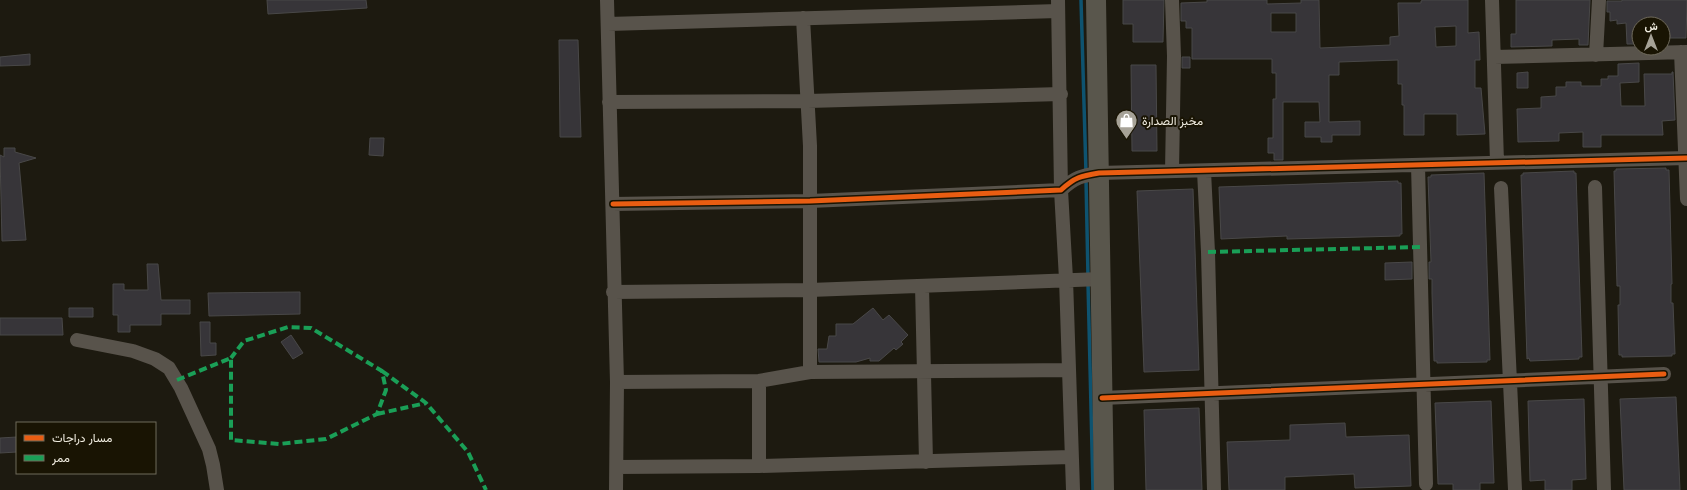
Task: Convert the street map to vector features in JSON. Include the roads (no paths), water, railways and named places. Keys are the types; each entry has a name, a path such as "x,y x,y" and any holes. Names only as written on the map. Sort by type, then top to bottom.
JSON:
{"street":[{"path":"607,0 617,382 616,490"},
{"path":"1096,0 1090,174 1092,279 1102,398 1104,490"},
{"path":"1172,0 1174,56 1172,171"},
{"path":"1492,0 1497,162"},
{"path":"1596,55 1599,0"},
{"path":"608,24 803,18 1058,5 1061,94 1061,190 1066,280 1073,490"},
{"path":"803,18 810,146 810,372"},
{"path":"1494,57 1684,52 1687,199"},
{"path":"609,102 808,101 1061,94"},
{"path":"613,204 810,201 1061,190 1072,179 1090,174 1686,158"},
{"path":"1418,165 1426,484"},
{"path":"1204,171 1208,252 1214,490"},
{"path":"1595,187 1604,490"},
{"path":"1501,188 1515,490"},
{"path":"614,292 810,290 1092,279"},
{"path":"922,286 926,462"},
{"path":"77,340 133,351 155,359 169,368 181,388 210,449 217,490"},
{"path":"617,382 758,381 810,372 1069,370"},
{"path":"1102,398 1664,374"},
{"path":"758,381 759,466"},
{"path":"617,467 759,466 1071,457"}],"waterway":[{"path":"1081,0 1086,173"},
{"path":"1086,179 1088,277"},
{"path":"1088,283 1093,490"}],"place":[{"name":"مخبز الصدارة","path":"1126,140"}]}
